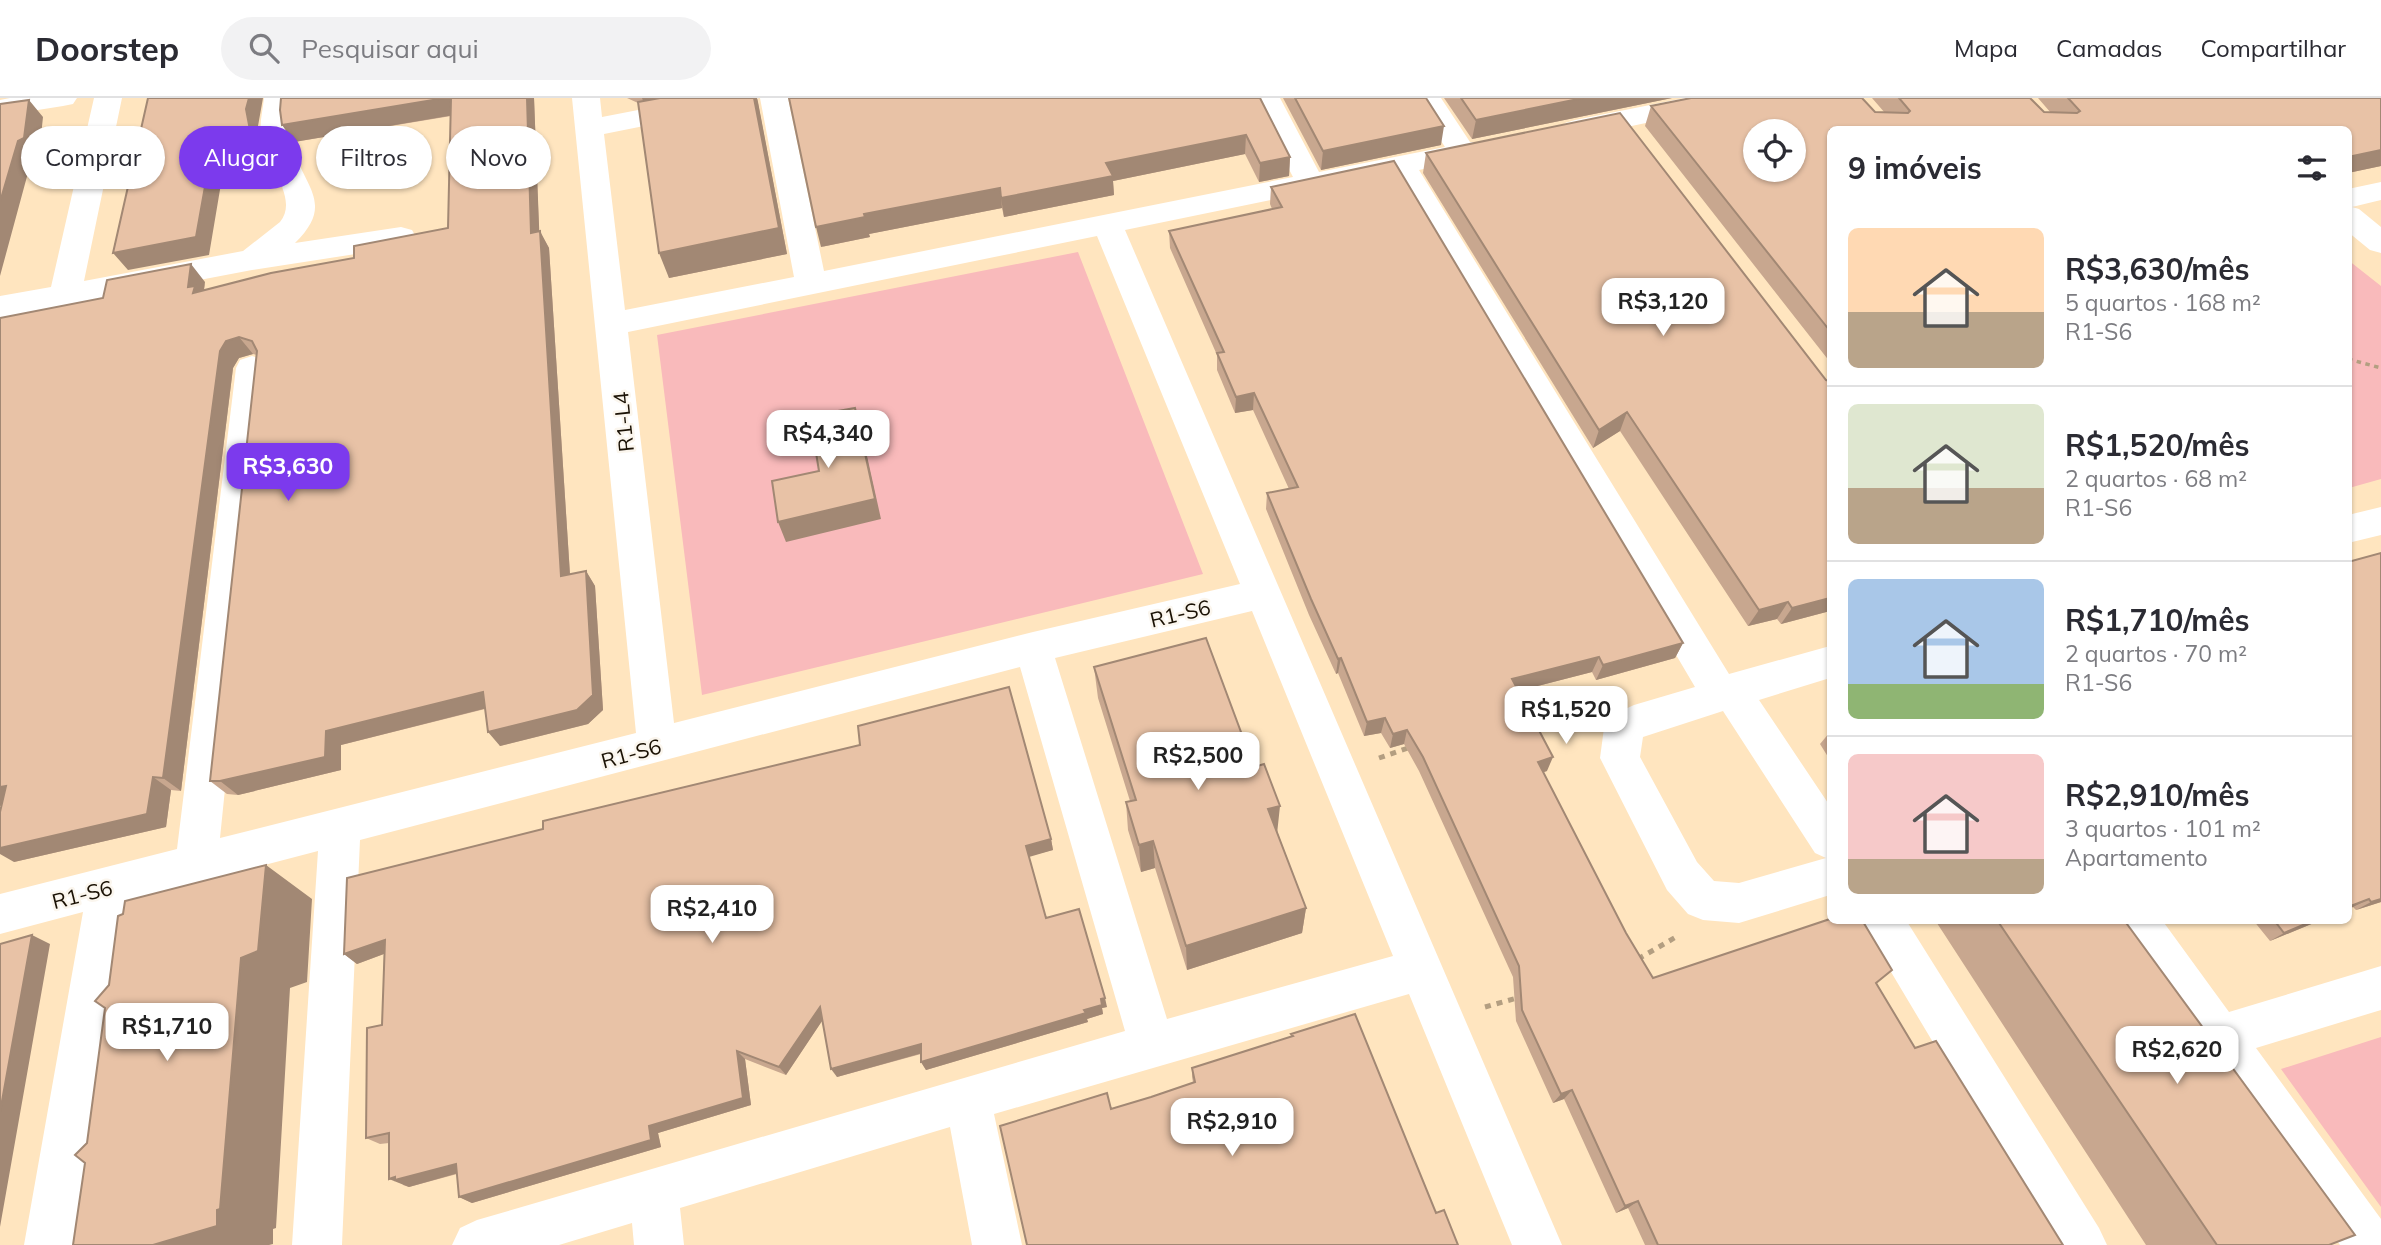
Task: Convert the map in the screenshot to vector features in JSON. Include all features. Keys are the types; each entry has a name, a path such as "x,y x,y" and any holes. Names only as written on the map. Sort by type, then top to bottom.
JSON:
{"street":[{"path":"0,108 63,98"},
{"path":"65,295 108,98"},
{"path":"252,260 287,233 300,215 302,201 282,163 274,134 278,98"},
{"path":"588,113 744,98"},
{"path":"774,98 811,285"},
{"path":"1266,98 1311,184"},
{"path":"1427,98 1463,152"},
{"path":"1542,136 1630,131 1677,103 1726,98"},
{"name":"R1-L4","path":"588,113 657,747"},
{"path":"612,324 1108,226 1503,144"},
{"path":"1401,165 1725,692 1827,836"},
{"path":"2352,197 2381,191"},
{"path":"2352,219 2381,243"},
{"path":"1108,226 1537,1245"},
{"path":"0,307 252,260 401,237"},
{"path":"196,864 252,368"},
{"path":"2352,528 2381,521"},
{"name":"R1-S6","path":"0,915 1033,648 1262,594"},
{"path":"1033,648 1152,1045"},
{"path":"1827,663 1634,722 1624,728 1620,758 1682,876 1703,900 1739,903 1827,877"},
{"path":"317,1245 340,829"},
{"path":"49,1245 109,887"},
{"path":"1883,924 2082,1245"},
{"path":"2139,924 2370,1245"},
{"path":"477,1245 968,1098 1422,969"},
{"path":"2221,1037 2381,988"},
{"path":"968,1098 997,1245"},
{"path":"654,1194 659,1245"}],"path":[{"path":"2352,360 2381,368"},
{"path":"1522,716 1601,714 1634,722"},
{"path":"1339,773 1414,746"},
{"path":"1631,963 1675,938 1703,900"},
{"path":"1443,1019 1519,997"}],"shaded area":[{"path":"1078,252 1203,574 702,695 657,335"},
{"path":"2352,263 2381,286 2381,479 2352,487"},
{"path":"2381,1037 2381,1207 2281,1069"}],"building":[{"path":"148,98 249,98 246,109 249,126 179,126 179,189 205,189 196,237 113,253 127,189 165,189 165,126 142,126"},
{"path":"281,98 445,98 282,125"},
{"path":"451,98 527,98 528,126 450,126"},
{"path":"660,98 754,98 779,228 659,253 638,102"},
{"path":"789,98 1260,98 1290,157 1260,163 1246,135 1106,163 1113,176 1001,198 1000,188 864,214 865,217 816,227"},
{"path":"1295,98 1426,98 1444,126 1323,151"},
{"path":"1461,98 1583,98 1476,120"},
{"path":"1691,98 1862,98 1875,112 1908,113 1910,111 1899,98 2030,98 2044,112 2077,113 2080,111 2068,98 2381,98 2381,150 2352,156 2352,126 1827,126 1827,327 1651,106"},
{"path":"29,100 26,126 21,126 21,140 18,141 0,202 0,104"},
{"path":"1620,113 1827,380 1827,599 1792,608 1788,602 1759,610 1627,412 1599,430 1426,153"},
{"path":"1394,161 1683,643 1603,665 1599,657 1512,679 1553,757 1538,762 1626,933 1653,978 1827,920 1827,924 1864,924 1892,970 1876,983 1915,1048 1936,1041 2063,1245 1658,1245 1638,1201 1625,1206 1572,1090 1561,1094 1522,1010 1519,966 1423,757 1407,730 1393,734 1385,718 1367,722 1267,493 1298,487 1254,393 1236,397 1217,353 1224,352 1169,231 1282,207 1271,187"},
{"path":"449,189 530,189 531,233 540,231 561,576 586,571 593,695 577,710 488,732 483,692 326,731 325,757 210,781 257,351 252,341 239,337 226,341 220,351 163,778 153,777 147,814 0,848 0,812 6,786 0,787 0,318 103,298 107,280 191,264 188,287 195,286 193,293 271,273 354,258 354,246 448,228"},
{"path":"855,408 875,499 778,522 772,481 819,471 810,416"},
{"path":"2381,553 2381,899 2371,902 2369,899 2352,905 2352,561"},
{"path":"1206,638 1254,767 1264,764 1280,806 1268,809 1306,908 1186,946 1153,841 1139,845 1126,802 1136,800 1094,667"},
{"path":"1009,687 1051,839 1026,846 1046,918 1079,909 1105,998 1101,999 1102,1005 1084,1010 1086,1013 921,1062 921,1044 831,1069 820,1007 779,1067 737,1051 743,1098 649,1126 651,1140 459,1197 456,1164 395,1180 395,1177 389,1179 389,1133 366,1138 367,1028 382,1025 385,940 344,954 347,878 543,829 543,821 860,745 858,726"},
{"path":"266,865 258,951 241,958 217,1226 153,1245 73,1245 85,1163 75,1155 87,1143 105,1008 95,1001 109,985 118,916 123,914 125,901"},
{"path":"2000,924 2127,924 2355,1235 2329,1245 2217,1245"},
{"path":"2277,924 2305,924 2284,933"},
{"path":"32,935 0,1112 0,944"},
{"path":"1355,1014 1436,1213 1444,1210 1458,1245 1027,1245 1000,1126 1107,1093 1111,1109 1151,1097 1195,1082 1192,1068"}]}
